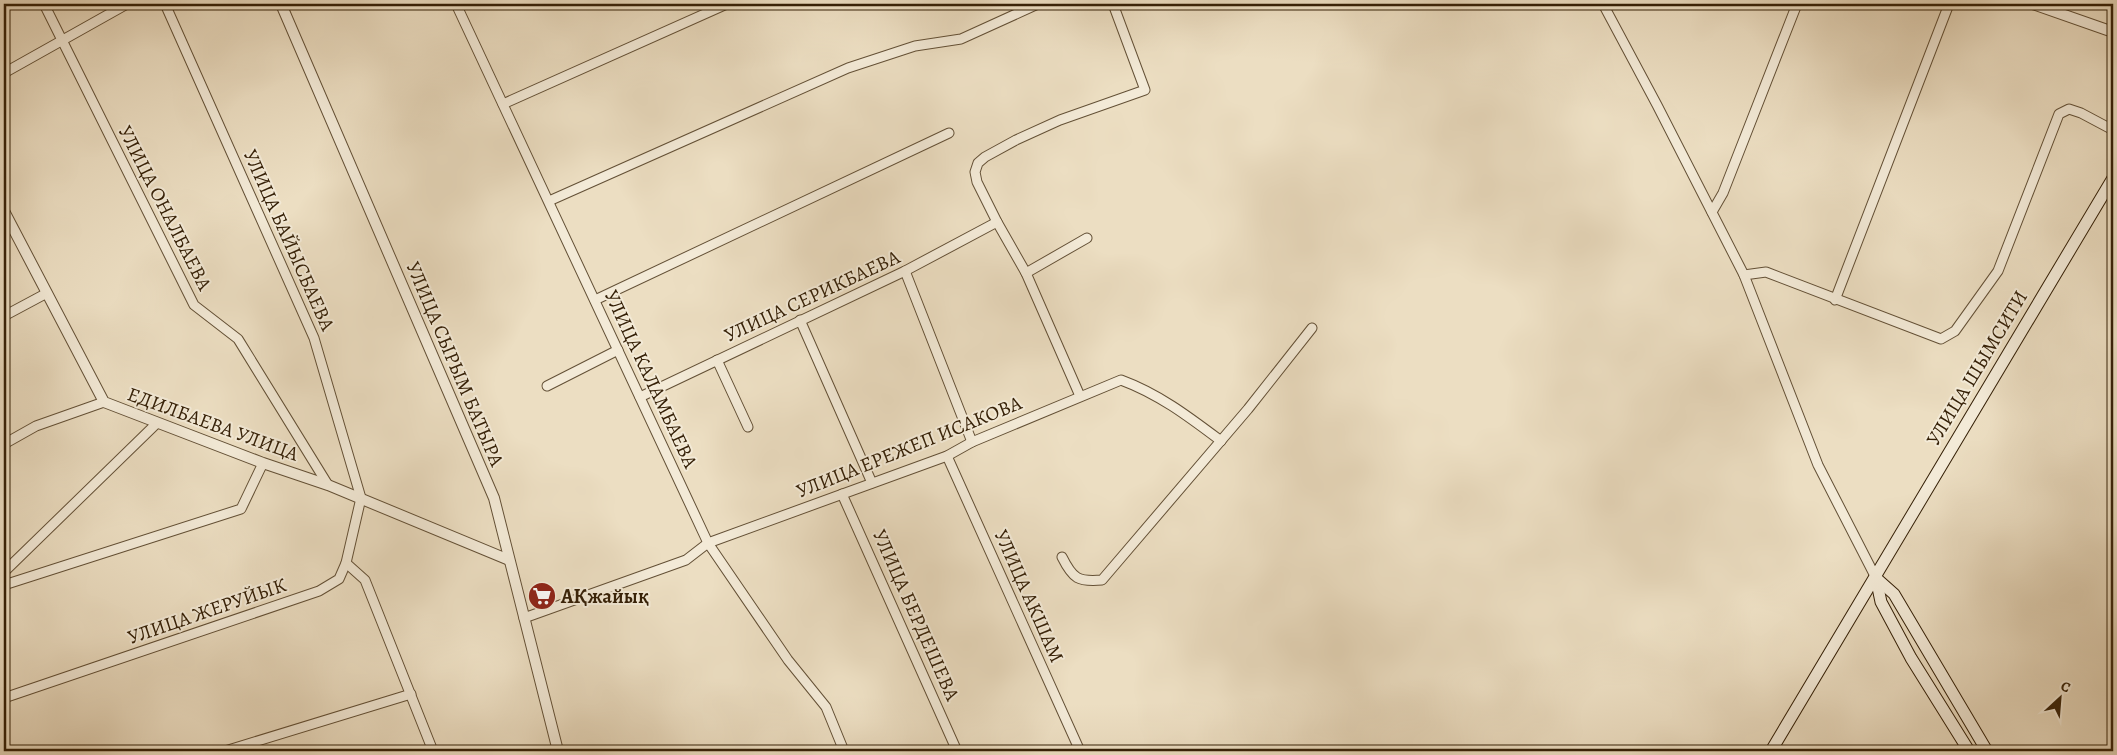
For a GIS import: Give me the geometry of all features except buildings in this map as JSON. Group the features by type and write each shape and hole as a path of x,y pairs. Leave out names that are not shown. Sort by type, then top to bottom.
{"main road":[{"name":"УЛИЦА ШЫМСИТИ","path":"1771,751 2113,178"},
{"path":"1876,578 1881,602 1885,610 1911,658 1969,751"},
{"path":"1876,578 1894,594 1987,751"}],"street":[{"name":"УЛИЦА ОНАЛБАЕВА","path":"44,4 194,305 238,339 328,485"},
{"path":"4,73 127,4"},
{"name":"УЛИЦА БАЙЫСБАЕВА","path":"165,4 314,338 361,498"},
{"name":"УЛИЦА СЫРЫМ БАТЫРА","path":"281,4 494,498 558,751"},
{"name":"УЛИЦА КАЛАМБАЕВА","path":"456,4 708,543 788,660 826,707 844,751"},
{"path":"503,104 727,4"},
{"path":"548,201 848,68 915,46 961,39 1038,4"},
{"path":"1080,396 1026,273 997,222 977,182 975,172 978,164 985,157 1060,120 1145,90 1113,4"},
{"path":"1603,4 1744,275 1818,465 1876,578"},
{"path":"1712,212 1723,193 1796,4"},
{"path":"1835,300 1949,4"},
{"path":"2040,5 2113,32"},
{"path":"1744,275 1766,272 1941,339 1955,331 1998,270 2059,114 2069,109 2113,130"},
{"path":"595,300 949,133"},
{"name":"ЕДИЛБАЕВА УЛИЦА","path":"4,211 104,402 156,424 328,485 509,560"},
{"name":"УЛИЦА СЕРИКБАЕВА","path":"640,397 905,271 997,222"},
{"path":"1026,273 1087,238"},
{"path":"905,271 972,442"},
{"path":"4,316 47,293"},
{"path":"800,320 872,483"},
{"path":"1062,557 1069,572 1083,581 1102,580 1221,440 1312,328"},
{"path":"547,386 618,350"},
{"path":"717,360 748,427"},
{"name":"УЛИЦА ЕРЕЖЕП ИСАКОВА","path":"524,618 686,560 708,543 947,456 972,442 1121,380 1138,386 1173,405 1221,440"},
{"path":"4,444 36,426 104,402"},
{"path":"4,572 156,424"},
{"name":"УЛИЦА АКШАМ","path":"947,456 1080,751"},
{"path":"4,585 241,509 263,463"},
{"name":"УЛИЦА БЕРДЕШЕВА","path":"842,494 957,751"},
{"name":"УЛИЦА ЖЕРУЙЫК","path":"4,698 319,591 339,579 346,562 361,498"},
{"path":"346,562 365,580 433,751"},
{"path":"225,751 411,694"}],"place":[{"name":"АҚжайық","path":"542,596"}]}
